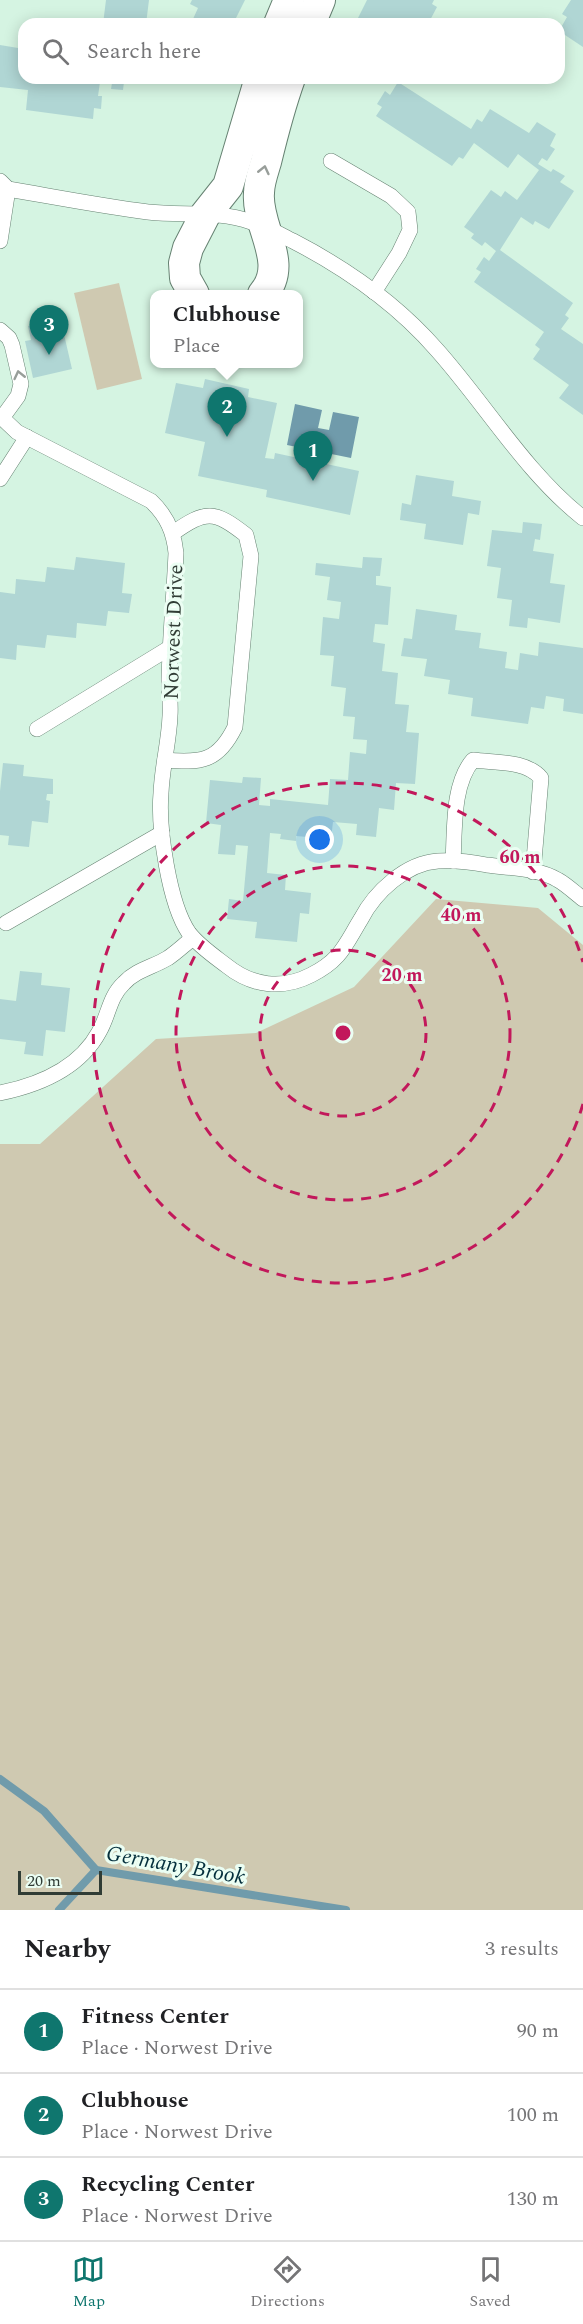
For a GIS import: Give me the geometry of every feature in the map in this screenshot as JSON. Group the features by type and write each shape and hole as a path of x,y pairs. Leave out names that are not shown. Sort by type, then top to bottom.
{"street":[{"path":"282,18 289,0"},
{"path":"312,18 320,0"},
{"path":"192,290 185,278 184,263 191,240 205,215 228,186 258,84"},
{"path":"265,290 272,278 274,263 259,209 259,193 275,125 288,84"}],"lane":[{"path":"331,161 391,196 408,212 410,230 399,253 374,292"},
{"path":"0,242 4,185 146,212 238,218 265,227 356,277 423,334 541,477 567,505 583,518"},
{"path":"0,330 9,338 12,345 21,388 1,417"},
{"name":"Norwest Drive","path":"1,417 12,429 151,501 166,519 173,533 176,554 170,716 161,790 162,833 169,876 182,917 193,938 234,971 248,979 264,984 280,984 310,975 336,958 347,946 368,908 386,887 400,876 426,863 453,861 533,872 558,880 583,899"},
{"path":"0,479 27,437"},
{"path":"165,760 194,763 210,758 222,749 235,727 250,556 246,535 229,521 208,514 189,521 173,533"},
{"path":"37,729 171,647"},
{"path":"453,861 459,784 464,770 473,760 520,765 534,769 541,778 533,872"},
{"path":"6,923 162,833"},
{"path":"0,1094 42,1081 69,1066 92,1044 101,1030 109,1004 123,983 137,973 167,959 193,938"}],"shaded area":[{"path":"119,283 142,379 97,390 74,293"},
{"path":"436,899 538,908 583,945 583,1910 0,1910 0,1144 40,1144 156,1039 256,1033 354,987"}],"water":[{"path":"295,404 322,410 318,428 329,430 333,412 359,417 351,458 287,445"}],"building":[{"path":"106,0 149,0 147,18 104,18"},
{"path":"192,0 245,0 236,18 193,18 198,8 190,4"},
{"path":"367,0 434,0 432,4 437,7 431,18 358,18"},
{"path":"571,0 583,0 583,47 565,35 567,17 562,14"},
{"path":"0,45 18,48 18,84 100,84 98,96 102,96 101,109 94,108 93,119 26,110 28,90 0,87"},
{"path":"112,84 124,84 123,90 111,89"},
{"path":"397,84 401,84 471,129 477,119 482,122 490,109 529,133 537,122 556,134 550,146 555,149 547,161 542,158 538,164 551,172 553,169 565,176 560,182 574,191 549,229 535,221 533,225 521,217 500,250 573,303 565,315 569,318 561,329 583,344 583,415 559,398 569,385 533,359 540,349 535,345 544,332 474,282 481,272 476,269 484,257 489,261 496,251 485,242 482,246 471,238 474,234 464,227 491,190 501,197 505,191 517,200 539,170 518,154 508,168 474,143 463,159 459,157 452,166 376,116 382,107 377,104 385,91 390,95"},
{"path":"60,317 72,369 33,378 25,341 31,340 28,326"},
{"path":"205,379 249,389 248,397 277,403 265,458 274,459 275,453 359,471 350,515 266,497 267,490 198,476 205,442 165,433 176,383 203,388"},
{"path":"416,475 454,481 452,496 481,501 479,515 468,513 463,545 424,539 426,524 400,520 402,503 411,505"},
{"path":"523,522 542,524 540,540 535,539 533,551 554,554 550,583 565,585 560,623 528,618 527,628 509,626 512,600 497,598 501,568 487,566 492,530 522,533"},
{"path":"76,557 125,563 122,593 132,594 129,613 108,611 106,626 77,623 76,638 47,635 45,648 17,645 16,660 0,658 0,592 15,594 16,579 45,582 47,567 74,570"},
{"path":"363,557 382,558 380,576 376,576 376,585 391,587 388,625 375,624 373,642 385,644 382,671 398,673 395,704 409,705 406,732 419,733 415,784 396,783 394,810 379,808 376,837 356,835 357,824 333,822 331,839 296,836 296,841 280,839 281,834 270,833 267,873 286,875 285,890 311,893 309,914 300,913 297,942 255,938 257,922 227,919 229,899 243,901 248,846 236,845 235,855 218,854 221,825 206,823 210,780 242,783 243,777 261,778 259,805 270,806 270,799 328,805 330,779 348,780 350,752 366,754 367,740 353,739 355,717 343,716 346,688 331,686 334,656 320,655 323,617 339,619 341,602 327,600 330,577 315,575 316,563 362,568"},
{"path":"416,609 457,615 455,630 481,633 479,648 507,652 505,668 518,670 520,653 538,656 539,642 583,648 583,714 563,711 564,699 546,696 544,709 531,707 528,724 471,716 473,698 448,694 450,680 424,676 427,659 401,656 404,638 412,639"},
{"path":"3,763 24,765 23,776 53,779 53,794 47,794 46,800 50,801 48,823 32,821 29,847 8,845 9,836 0,835 0,791"},
{"path":"20,971 42,973 41,985 70,988 65,1032 46,1030 43,1056 24,1054 26,1042 0,1039 0,999 16,1001"}],"waterway":[{"name":"Germany Brook","path":"0,1779 44,1811 96,1870 346,1910"},
{"path":"59,1910 96,1870"}],"place":[{"name":"Recycling Center","path":"49,355"},
{"name":"Clubhouse","path":"227,437"},
{"name":"Fitness Center","path":"313,481"}]}
